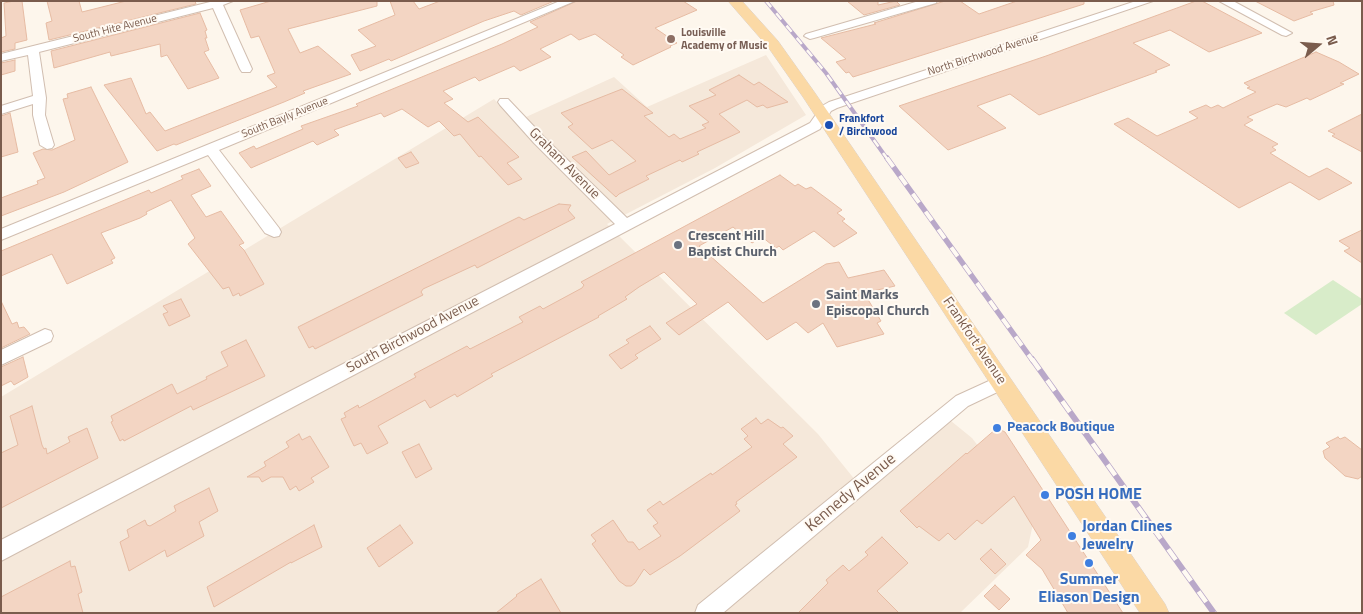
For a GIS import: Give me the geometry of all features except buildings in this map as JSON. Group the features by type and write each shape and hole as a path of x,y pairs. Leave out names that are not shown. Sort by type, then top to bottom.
{"main road":[{"name":"Frankfort Avenue","path":"734,1 773,44 822,115 1156,613"}],"street":[{"name":"South Bayly Avenue","path":"1,235 570,1"},
{"path":"810,36 932,1"},
{"name":"North Birchwood Avenue","path":"822,115 826,109 833,105 1148,1"},
{"path":"1224,1 1286,33"},
{"path":"223,3 246,70"},
{"name":"South Hite Avenue","path":"1,58 223,3"},
{"path":"33,50 40,98 39,115 47,144"},
{"path":"1,110 40,98"},
{"name":"Graham Avenue","path":"504,102 539,140 626,225"},
{"name":"South Birchwood Avenue","path":"1,551 815,126 822,115"},
{"path":"211,149 274,232"},
{"path":"1,358 45,336"},
{"name":"Kennedy Avenue","path":"706,613 962,401 1002,382"}],"shaded area":[{"path":"766,55 806,115 715,168 607,224 818,434 864,491 951,421 972,438 1034,519 1028,547 960,613 1,613 1,397 494,99 515,122 614,77 647,107"}],"green space":[{"path":"1333,280 1362,299 1362,304 1316,335 1284,313"}],"railway":[{"path":"766,1 826,73 888,160"},
{"path":"887,158 1033,361"},
{"path":"1032,359 1214,613"}],"place":[{"name":"Louisville Academy of Music","path":"671,39"},
{"name":"Frankfort / Birchwood","path":"829,125"},
{"name":"Crescent Hill Baptist Church","path":"678,245"},
{"name":"Saint Marks Episcopal Church","path":"816,304"},
{"name":"Peacock Boutique","path":"997,428"},
{"name":"POSH HOME","path":"1045,495"},
{"name":"Jordan Clines Jewelry","path":"1072,536"},
{"name":"Summer Eliason Design","path":"1089,563"}]}
